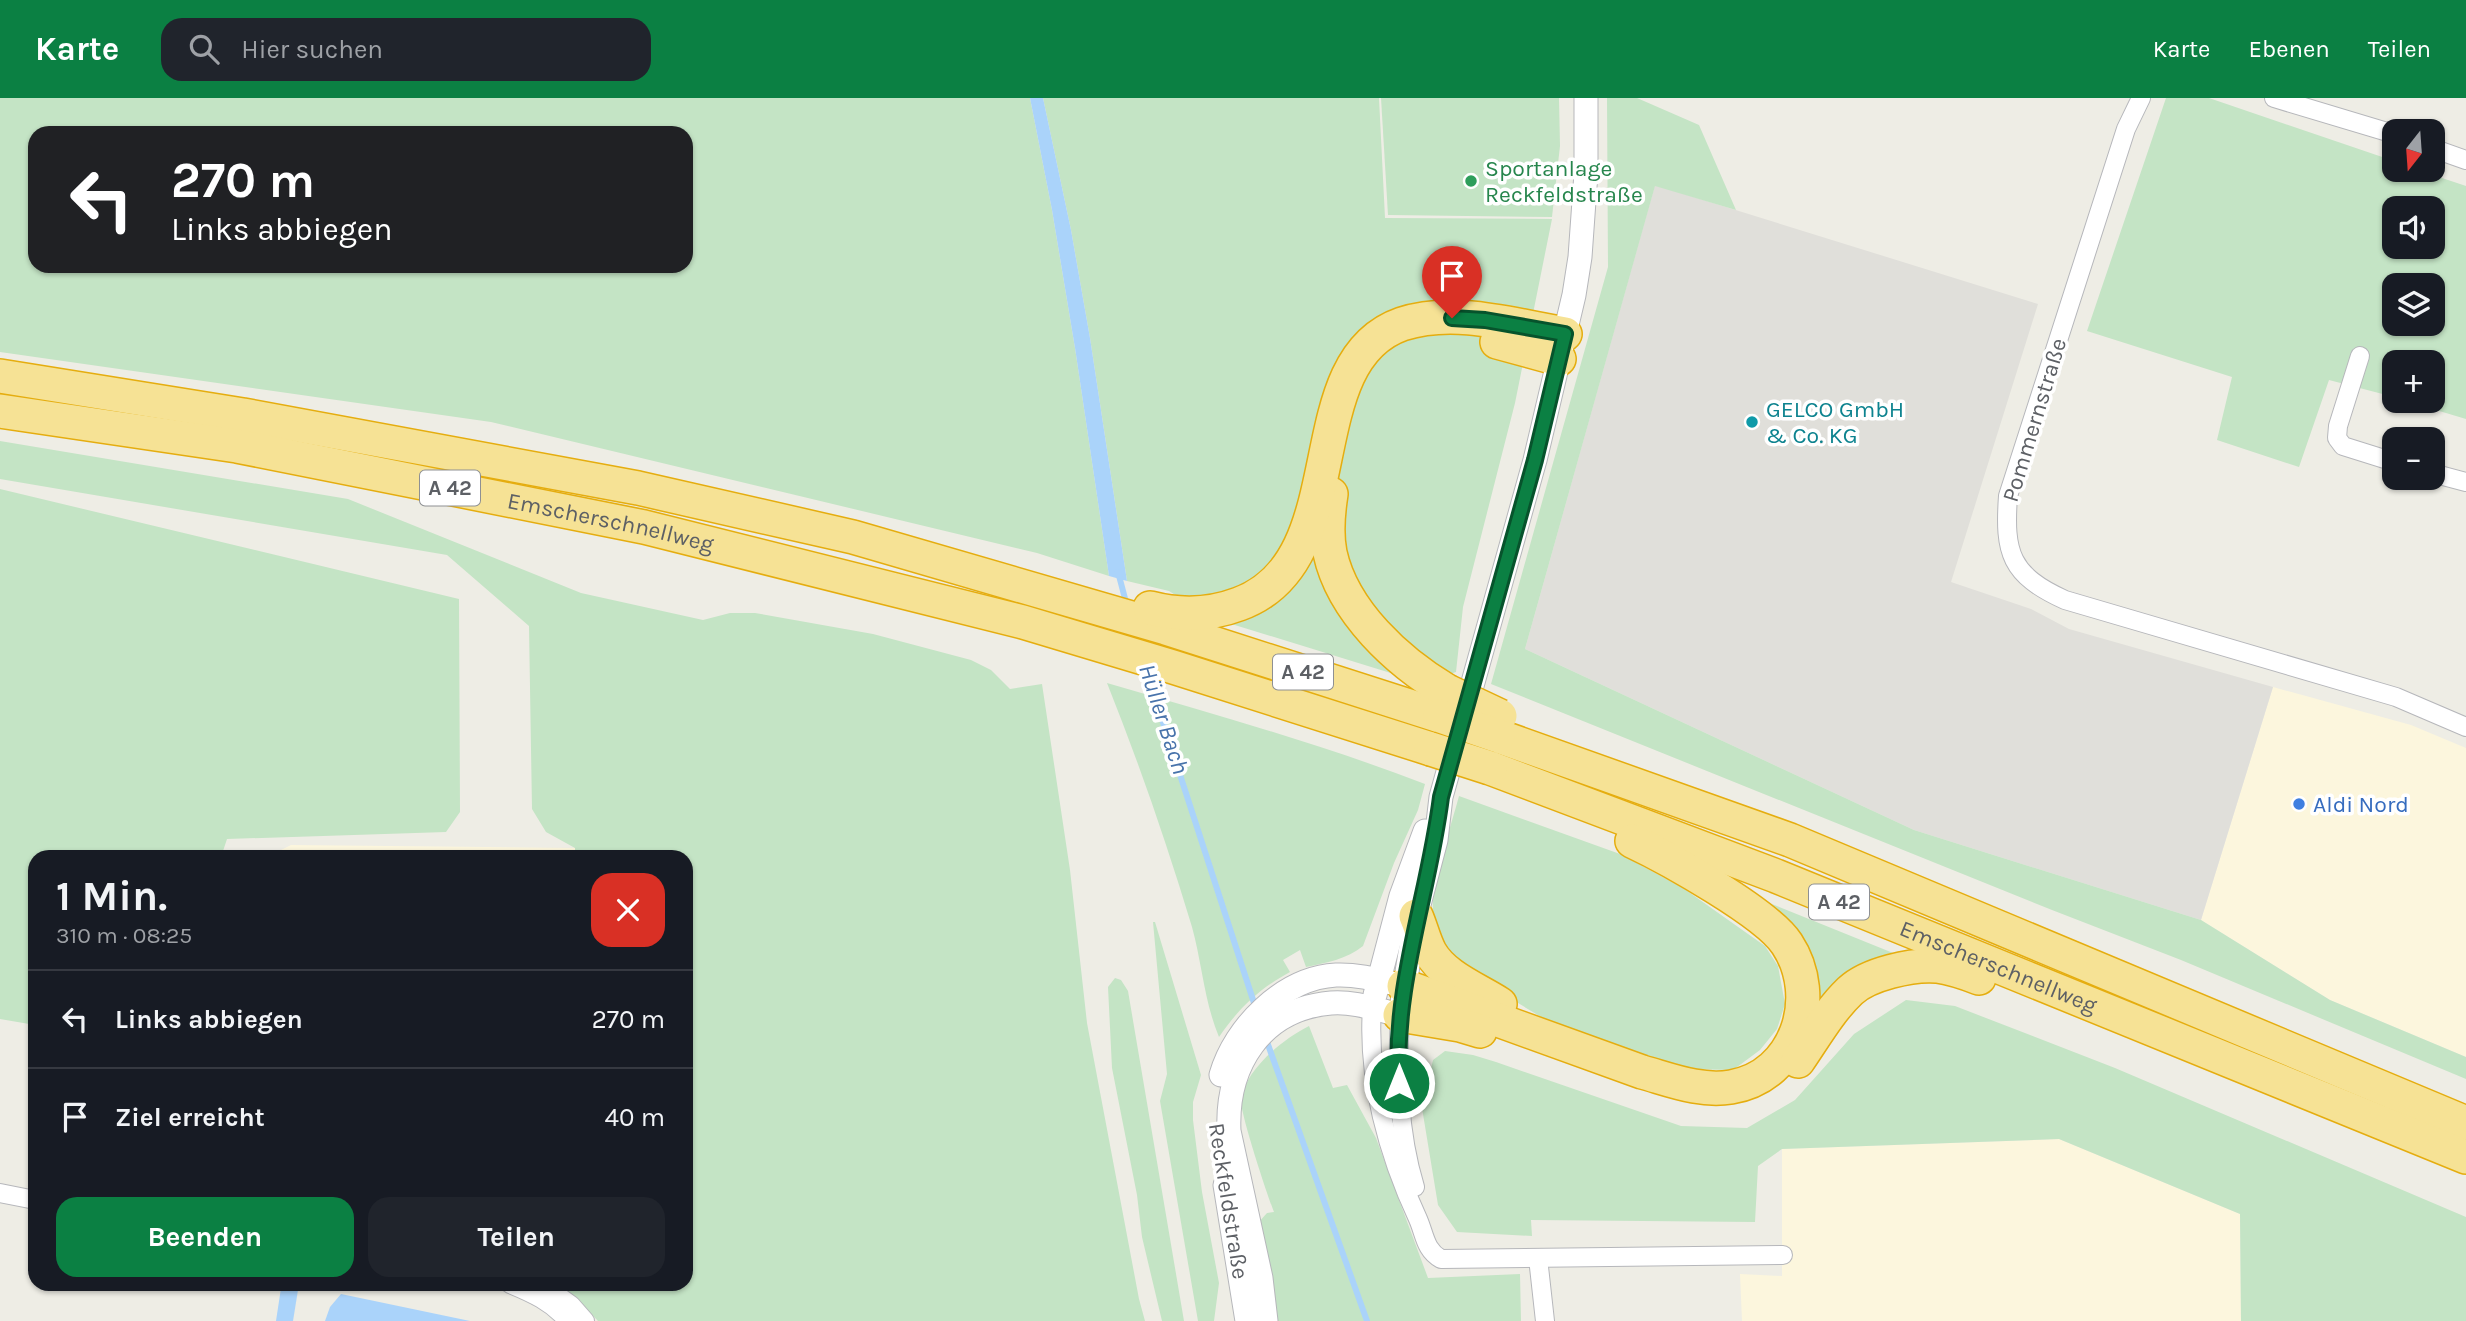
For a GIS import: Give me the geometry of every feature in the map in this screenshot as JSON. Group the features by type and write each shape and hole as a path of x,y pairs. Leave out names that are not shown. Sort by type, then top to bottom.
{"highway":[{"path":"1164,620 1222,610 1251,600 1274,584 1287,569 1301,545 1313,510 1341,393 1362,352 1377,339 1400,325 1422,319 1452,318 1485,320 1562,347"},
{"path":"1444,704 1423,677 1397,654 1358,611 1340,584 1330,553 1327,522 1330,494 1354,395 1365,370 1383,351 1404,338 1423,332 1451,332 1562,347"},
{"name":"Emscherschnellweg","path":"0,376 243,415 638,488 853,537 1013,582 1073,602 1092,593 1164,620"},
{"name":"Emscherschnellweg","path":"0,411 237,446 644,527 1023,622 1173,667 1490,768 1789,881 2466,1157"},
{"name":"A 42","path":"1164,620 1444,704"},
{"name":"Emscherschnellweg","path":"1444,704 1646,788 1790,840 2466,1124"},
{"path":"1389,998 1551,1039 1679,1083 1706,1088 1732,1087 1775,1066 1802,1019 1804,995 1800,970 1786,942 1752,912 1658,853 1538,798 1490,768"},
{"path":"1416,916 1436,960 1460,981 1551,1039"},
{"path":"1389,998 1460,1026 1670,1093 1704,1099 1728,1100 1754,1094 1779,1079 1797,1063 1852,989 1878,975 1906,968 1936,966 1966,973 2135,1041 2185,1044"}],"street":[{"path":"1586,98 1580,257 1562,347 1535,460 1441,797 1436,840 1416,916 1372,1047 1385,1130 1403,1189 1431,1253 1441,1259 1783,1255"},
{"name":"Pommernstraße","path":"2141,98 2122,142 2008,496 2006,525 2010,554 2024,575 2046,591 2065,600 2396,697 2466,727"},
{"path":"2274,98 2382,130"},
{"path":"2445,153 2466,160"},
{"path":"2360,356 2338,425 2337,438 2343,446 2382,458"},
{"path":"2445,476 2466,482"},
{"path":"1419,1222 1415,1189 1402,1131 1389,998 1401,896 1422,838 1441,797"},
{"name":"Reckfeldstraße","path":"1247,1321 1234,1230 1214,1130 1219,1082 1238,1051 1252,1020 1286,1005 1316,978 1353,975 1389,998"},
{"name":"Reckfeldstraße","path":"1238,1051 1228,1109 1229,1131 1261,1278 1264,1321"},
{"path":"0,1193 28,1199"},
{"path":"1538,1258 1545,1321"},
{"path":"526,1291 549,1303 568,1321"},
{"path":"552,1291 571,1305 585,1321"}],"shaded area":[{"path":"1655,185 2038,304 1951,582 2031,609 2069,629 2273,687 2201,920 1914,830 1525,649"},
{"path":"2273,687 2411,725 2466,748 2466,1057 2330,1000 2201,920"},
{"path":"291,845 576,848 576,850 281,850"},
{"path":"2059,1139 2240,1214 2241,1321 1742,1321 1740,1274 1782,1276 1782,1149"}],"green space":[{"path":"0,98 1030,98 1075,348 1109,576 1037,553 491,422 0,352"},
{"path":"1043,98 1379,98 1385,218 1552,219 1515,403 1463,607 1456,672 1423,683 1212,618 1169,591 1127,581 1090,338 1071,230"},
{"name":"Sportanlage Reckfeldstraße","path":"1381,98 1559,98 1560,146 1552,217 1388,215"},
{"path":"1607,98 1637,98 1699,125 1736,210 1655,186 1525,649 1914,830 2201,920 2330,1000 2466,1057 2466,1079 2181,960 1491,684 1608,267"},
{"path":"2166,98 2209,98 2382,157 2382,182 2445,182 2445,179 2466,186 2466,419 2445,413 2445,350 2382,350 2382,394 2329,380 2299,467 2217,440 2232,377 2087,331"},
{"path":"0,441 348,499 581,593 703,620 730,613 755,613 873,634 971,660 991,670 1010,689 1042,684 1070,870 1087,1023 1145,1321 598,1321 579,1301 565,1291 693,1291 693,850 575,850 546,832 532,809 529,626 447,555 0,479"},
{"path":"0,489 459,599 460,812 446,832 227,839 223,850 28,850 28,1024 0,1019"},
{"path":"1107,683 1307,743 1425,784 1418,810 1394,863 1363,946 1343,957 1306,967 1300,950 1283,960 1290,972 1250,1000 1219,1037 1210,1010 1195,941 1163,834"},
{"path":"1459,796 1620,854 1683,888 1765,946 1778,966 1785,1004 1777,1029 1760,1050 1733,1070 1686,1069 1561,1029 1450,962 1454,956 1438,930 1433,902 1438,872"},
{"path":"1737,890 1903,957 1813,1021"},
{"path":"1153,922 1201,1075 1193,1102 1193,1120 1202,1192 1219,1283 1214,1321 1198,1321 1160,1101 1167,1074"},
{"path":"1115,978 1121,980 1128,991 1184,1321 1162,1321 1142,1237 1137,1195 1112,1068 1108,987"},
{"path":"1906,1000 1955,1006 2115,1068 2466,1217 2466,1321 2241,1321 2240,1214 2059,1139 1782,1149 1758,1166 1755,1222 1531,1220 1532,1236 1457,1232 1438,1205 1422,1108 1433,1060 1445,1051 1496,1062 1681,1126 1747,1128 1795,1100 1854,1034"},
{"path":"1309,1026 1333,1088 1347,1085 1376,1138 1428,1278 1520,1274 1521,1321 1277,1321 1258,1223 1267,1213 1274,1212 1249,1136 1241,1099 1250,1077 1267,1056"}],"water":[{"path":"1030,98 1043,98 1071,230 1127,581 1109,576 1075,348"},
{"path":"281,1291 298,1291 293,1321 276,1321"},
{"path":"341,1294 470,1321 325,1321 330,1307"}],"waterway":[{"name":"Hüller Bach","path":"1118,572 1127,606"},
{"name":"Hüller Bach","path":"1146,670 1256,1009"},
{"name":"Hüller Bach","path":"1266,1039 1367,1321"}],"place":[{"name":"Sportanlage Reckfeldstraße","path":"1471,181"},
{"name":"GELCO GmbH & Co. KG","path":"1752,422"},
{"name":"Aldi Nord","path":"2299,804"}],"route":[{"path":"1399,1083 1397,1060 1400,1015 1416,916 1436,840 1441,797 1535,460 1565,334 1485,320 1452,318"}]}
